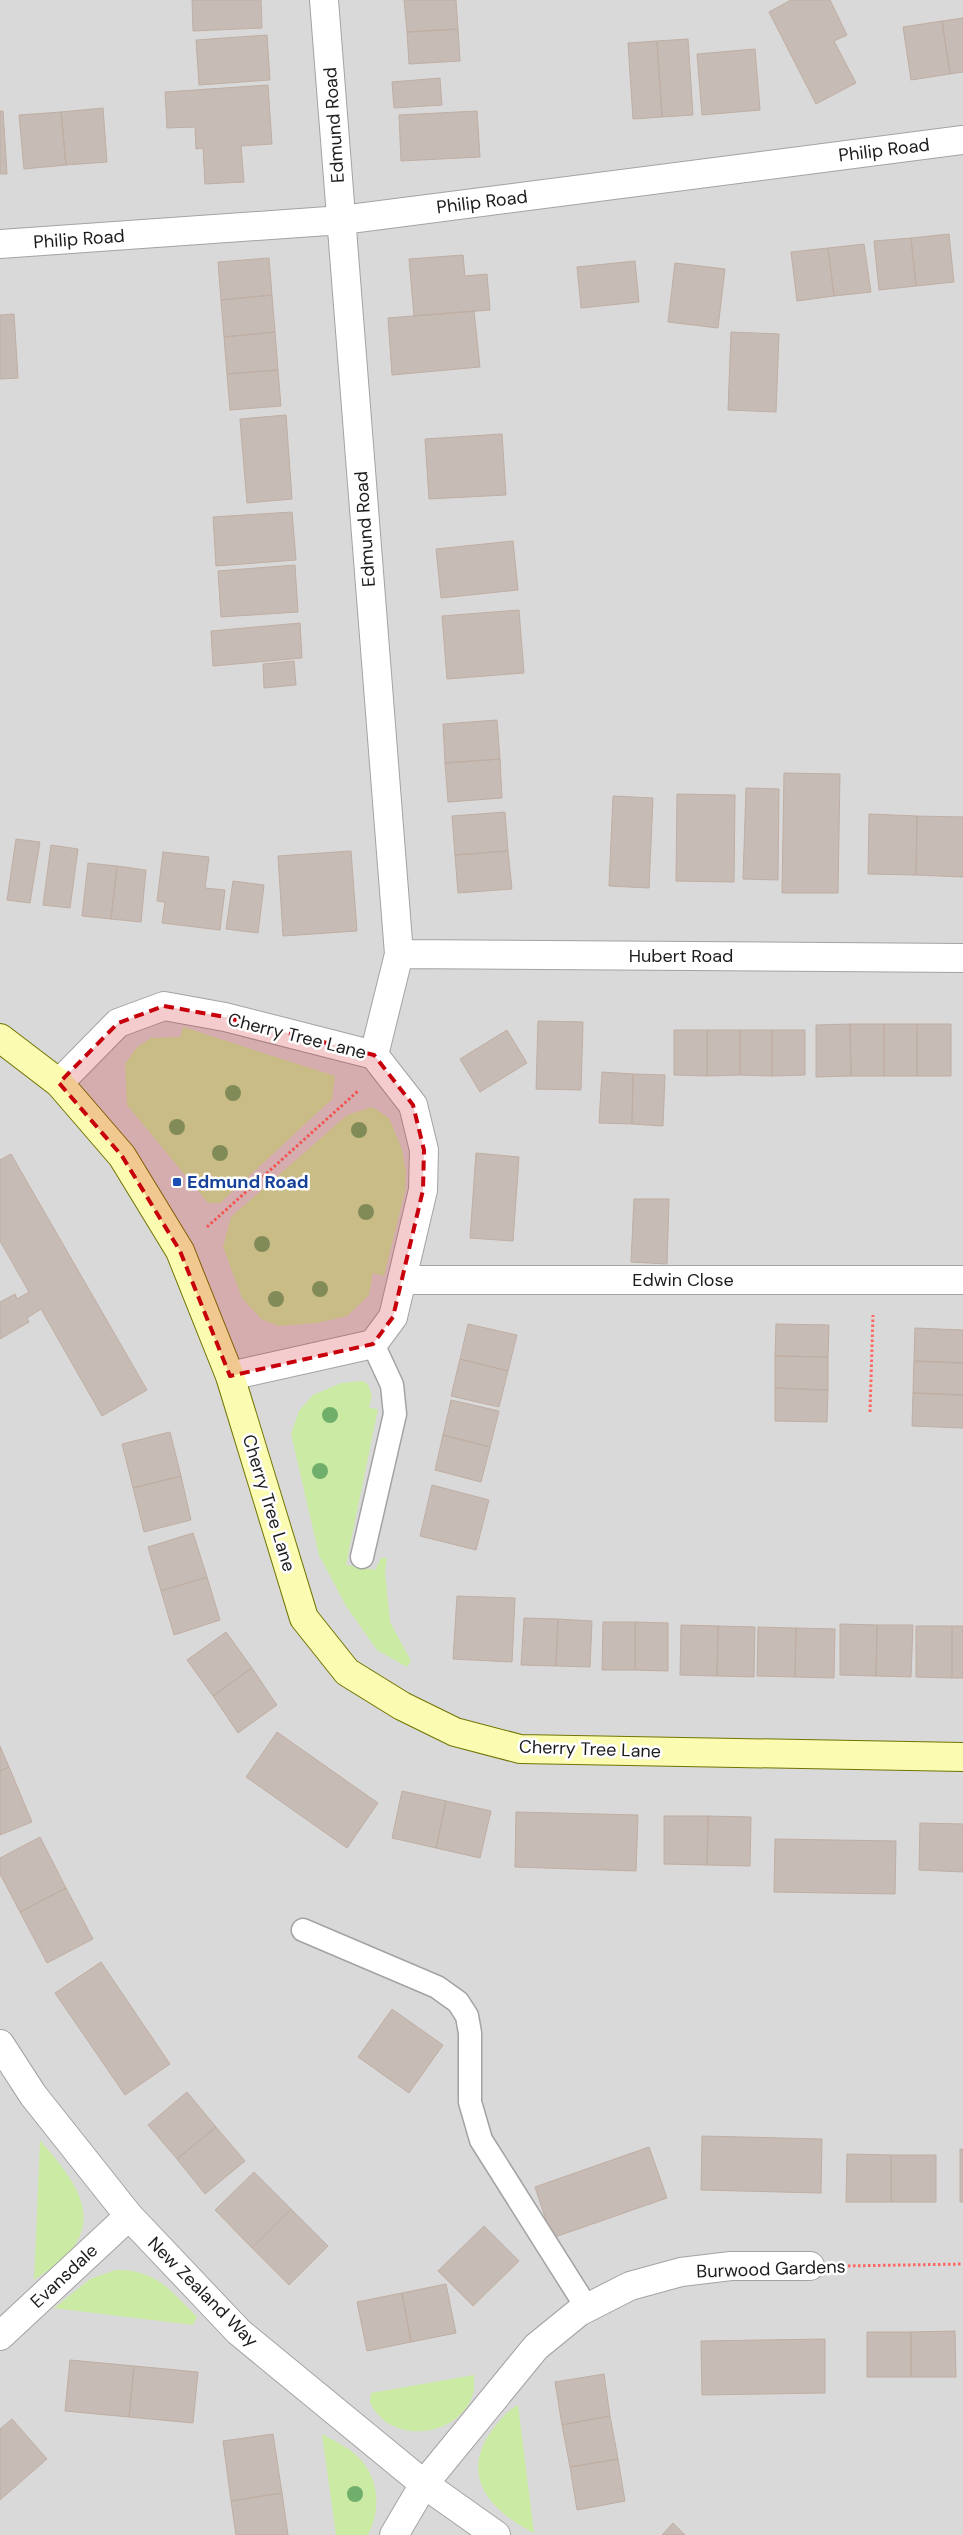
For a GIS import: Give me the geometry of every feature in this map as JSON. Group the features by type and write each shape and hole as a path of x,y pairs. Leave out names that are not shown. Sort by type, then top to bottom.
{"street":[{"name":"Edmund Road","path":"324,0 399,954 374,1055"},
{"name":"Philip Road","path":"0,244 342,220 963,140"},
{"name":"Hubert Road","path":"399,954 963,958"},
{"name":"Cherry Tree Lane","path":"59,1083 118,1023 164,1006 225,1017 374,1055 413,1105 424,1150 424,1190 404,1280 393,1317 373,1344"},
{"name":"Cherry Tree Lane","path":"0,1038 59,1083 122,1156 180,1251 230,1376 304,1618 347,1672 402,1706 455,1732 520,1748 963,1757"},
{"name":"Edwin Close","path":"404,1280 963,1280"},
{"path":"230,1376 373,1344"},
{"name":"New Zealand Way","path":"0,2044 33,2095 128,2216 239,2332 424,2484 496,2535"},
{"name":"Evansdale","path":"0,2336 128,2216"},
{"name":"Burwood Gardens","path":"394,2535 424,2484 536,2347 587,2308 630,2286 681,2272 731,2266 810,2266"}],"lane":[{"path":"362,1557 395,1414 392,1385 373,1344"},
{"path":"303,1930 437,1987 458,2002 467,2016 470,2033 470,2102 472,2118 480,2140 587,2308"}],"path":[{"path":"180,1251 358,1093 374,1055"},
{"path":"870,1412 874,1280"},
{"name":"Burwood Gardens","path":"810,2266 963,2264"}],"highlighted area":[{"path":"164,1006 225,1017 374,1055 413,1105 424,1150 423,1190 393,1317 373,1344 230,1376 180,1251 122,1156 59,1083 118,1023"}],"shaded area":[{"path":"0,0 963,0 963,2535 0,2535"}],"green space":[{"path":"183,1027 335,1076 332,1099 220,1203 208,1203 127,1105 125,1064 137,1047 151,1038 180,1037"},
{"path":"372,1107 389,1118 402,1149 406,1172 405,1191 384,1276 373,1273 369,1295 347,1316 317,1323 279,1326 261,1319 242,1298 223,1247 231,1217 347,1115"},
{"path":"362,1381 368,1384 372,1395 369,1408 378,1409 346,1565 375,1570 381,1558 387,1558 385,1572 390,1622 411,1661 407,1667 377,1650 346,1606 319,1555 291,1434 299,1411 313,1395 341,1383"},
{"path":"40,2140 72,2182 80,2197 83,2212 82,2228 76,2244 62,2260 34,2280"},
{"path":"115,2270 141,2273 161,2283 197,2317 193,2325 54,2308 90,2279"},
{"path":"474,2375 474,2392 466,2409 454,2420 440,2427 424,2431 392,2426 379,2416 370,2402 371,2393"},
{"path":"518,2405 534,2533 504,2514 492,2503 484,2490 479,2476 478,2462 483,2446 493,2429"},
{"path":"322,2434 355,2454 369,2472 376,2492 376,2503 375,2514 368,2535 336,2535"}],"building":[{"path":"192,0 261,0 262,28 193,31"},
{"path":"404,0 456,0 458,29 407,32"},
{"path":"791,0 830,0 847,35 834,41 856,83 816,104 769,12"},
{"path":"963,18 963,72 950,74 942,21"},
{"path":"942,21 950,74 911,80 903,27"},
{"path":"458,29 460,61 409,64 407,32"},
{"path":"267,35 270,80 199,85 196,40"},
{"path":"688,39 693,115 662,117 657,41"},
{"path":"657,41 662,117 633,119 628,43"},
{"path":"755,49 760,110 702,115 697,54"},
{"path":"440,78 442,105 394,108 392,82"},
{"path":"268,85 272,144 241,146 244,182 205,184 203,148 196,149 195,127 167,128 165,92"},
{"path":"103,108 107,162 66,165 61,112"},
{"path":"0,111 3,111 7,174 0,174"},
{"path":"477,111 480,157 401,161 399,115"},
{"path":"61,112 66,165 24,169 19,115"},
{"path":"949,234 954,282 916,286 911,238"},
{"path":"911,238 916,286 879,290 874,241"},
{"path":"864,244 871,292 834,296 828,248"},
{"path":"828,248 834,296 797,301 791,252"},
{"path":"463,255 465,276 487,274 490,310 414,316 409,259"},
{"path":"269,258 272,295 221,300 218,262"},
{"path":"635,261 639,302 581,308 577,267"},
{"path":"675,263 725,269 718,328 668,322"},
{"path":"272,295 275,332 224,337 221,300"},
{"path":"474,311 480,367 392,375 388,318"},
{"path":"14,314 18,378 0,379 0,315"},
{"path":"275,332 278,370 227,374 224,337"},
{"path":"731,332 779,334 776,412 728,410"},
{"path":"278,370 281,406 230,410 227,374"},
{"path":"286,415 292,499 247,503 240,419"},
{"path":"502,434 506,495 429,499 425,439"},
{"path":"292,512 296,560 216,566 213,517"},
{"path":"513,541 518,590 441,598 436,549"},
{"path":"295,565 298,612 221,617 218,571"},
{"path":"519,610 524,673 447,679 442,616"},
{"path":"300,623 302,658 213,666 211,631"},
{"path":"294,661 296,685 264,688 263,664"},
{"path":"497,720 500,759 445,763 443,724"},
{"path":"500,759 502,798 448,802 445,763"},
{"path":"784,773 840,774 838,893 782,893"},
{"path":"746,788 779,789 778,880 743,879"},
{"path":"677,794 735,795 734,882 676,881"},
{"path":"613,796 653,798 649,888 609,886"},
{"path":"505,812 508,851 455,855 452,816"},
{"path":"869,814 917,816 916,875 868,874"},
{"path":"917,816 963,817 963,877 916,875"},
{"path":"16,839 40,842 30,903 7,900"},
{"path":"51,845 78,849 70,908 43,905"},
{"path":"351,851 357,931 283,936 278,856"},
{"path":"508,851 512,889 458,893 455,855"},
{"path":"163,852 209,857 205,888 225,890 220,930 162,923 165,902 157,901"},
{"path":"88,863 117,866 111,919 82,916"},
{"path":"117,866 146,870 141,922 111,919"},
{"path":"233,881 264,885 258,933 226,929"},
{"path":"538,1021 583,1022 581,1090 536,1089"},
{"path":"850,1024 851,1076 816,1077 816,1025"},
{"path":"850,1024 884,1024 884,1076 851,1076"},
{"path":"884,1024 917,1024 917,1076 884,1076"},
{"path":"917,1024 951,1024 951,1076 917,1076"},
{"path":"507,1030 527,1063 480,1092 460,1059"},
{"path":"674,1030 707,1030 707,1076 674,1075"},
{"path":"707,1030 740,1030 740,1075 707,1076"},
{"path":"740,1030 772,1030 772,1076 740,1075"},
{"path":"772,1030 805,1030 805,1075 772,1076"},
{"path":"602,1072 633,1074 632,1124 599,1123"},
{"path":"633,1074 665,1075 663,1126 632,1124"},
{"path":"476,1153 519,1157 513,1241 470,1238"},
{"path":"11,1154 147,1390 102,1416 41,1309 27,1318 29,1322 0,1339 0,1302 15,1294 17,1299 29,1292 0,1241 0,1160"},
{"path":"634,1199 669,1199 667,1264 631,1262"},
{"path":"468,1324 517,1335 508,1371 460,1359"},
{"path":"776,1324 829,1325 828,1357 775,1356"},
{"path":"915,1328 963,1330 963,1363 914,1361"},
{"path":"775,1356 828,1357 828,1390 775,1388"},
{"path":"460,1359 508,1371 499,1407 451,1396"},
{"path":"914,1361 963,1363 963,1395 913,1393"},
{"path":"775,1388 828,1390 827,1422 775,1421"},
{"path":"913,1393 963,1395 963,1428 912,1426"},
{"path":"451,1400 499,1411 490,1447 443,1435"},
{"path":"170,1432 181,1476 133,1488 122,1444"},
{"path":"443,1435 490,1447 481,1482 435,1470"},
{"path":"181,1476 191,1520 144,1532 133,1488"},
{"path":"432,1485 489,1500 476,1550 420,1536"},
{"path":"193,1533 207,1577 161,1591 148,1547"},
{"path":"207,1577 220,1620 174,1635 161,1591"},
{"path":"457,1596 515,1598 512,1662 453,1659"},
{"path":"524,1618 558,1619 556,1666 521,1665"},
{"path":"558,1619 592,1621 590,1667 556,1666"},
{"path":"603,1622 635,1622 635,1670 602,1670"},
{"path":"635,1622 668,1623 668,1671 635,1670"},
{"path":"840,1624 877,1625 876,1676 840,1675"},
{"path":"681,1625 718,1626 717,1676 680,1675"},
{"path":"877,1625 913,1625 911,1677 876,1676"},
{"path":"718,1626 755,1627 754,1677 717,1676"},
{"path":"916,1626 952,1626 952,1678 916,1677"},
{"path":"952,1626 963,1626 963,1678 952,1678"},
{"path":"758,1627 796,1628 795,1677 757,1676"},
{"path":"796,1628 835,1629 834,1678 795,1677"},
{"path":"226,1632 252,1668 213,1696 187,1660"},
{"path":"252,1668 277,1705 238,1733 213,1696"},
{"path":"277,1732 378,1803 347,1848 246,1777"},
{"path":"0,1746 9,1767 0,1771"},
{"path":"9,1767 32,1822 0,1835 0,1771"},
{"path":"402,1791 446,1801 436,1848 392,1838"},
{"path":"446,1801 491,1811 480,1858 436,1848"},
{"path":"516,1812 638,1815 636,1871 515,1867"},
{"path":"664,1816 708,1816 707,1865 664,1864"},
{"path":"708,1816 751,1817 750,1866 707,1865"},
{"path":"920,1823 963,1824 963,1872 919,1870"},
{"path":"40,1837 66,1888 20,1912 0,1874 0,1858"},
{"path":"775,1839 896,1841 895,1894 774,1892"},
{"path":"66,1888 93,1939 47,1963 20,1912"},
{"path":"101,1962 170,2064 125,2095 55,1993"},
{"path":"392,2009 443,2045 409,2093 358,2057"},
{"path":"187,2092 216,2127 177,2159 148,2125"},
{"path":"216,2127 245,2161 205,2194 177,2159"},
{"path":"702,2136 822,2139 821,2193 701,2190"},
{"path":"649,2147 667,2198 552,2238 535,2187"},
{"path":"960,2149 963,2149 963,2202 960,2202"},
{"path":"847,2154 891,2155 891,2202 846,2202"},
{"path":"891,2155 936,2155 936,2202 891,2202"},
{"path":"254,2172 291,2209 252,2248 215,2210"},
{"path":"291,2209 328,2246 289,2285 252,2248"},
{"path":"484,2226 519,2261 473,2306 438,2271"},
{"path":"446,2284 456,2333 411,2342 402,2293"},
{"path":"402,2293 411,2342 367,2351 357,2302"},
{"path":"955,2331 956,2377 911,2377 911,2332"},
{"path":"867,2332 911,2332 911,2377 867,2377"},
{"path":"825,2339 825,2393 702,2395 701,2341"},
{"path":"70,2360 134,2366 129,2417 65,2411"},
{"path":"134,2366 198,2372 193,2423 129,2417"},
{"path":"604,2374 610,2416 562,2425 555,2382"},
{"path":"610,2416 618,2459 570,2467 562,2425"},
{"path":"12,2419 47,2459 0,2500 0,2429"},
{"path":"273,2434 282,2493 231,2501 223,2441"},
{"path":"618,2459 625,2501 577,2510 570,2467"},
{"path":"282,2493 288,2535 236,2535 231,2501"},
{"path":"673,2523 685,2535 662,2535"}],"place":[{"name":"Edmund Road","path":"177,1182"}]}
